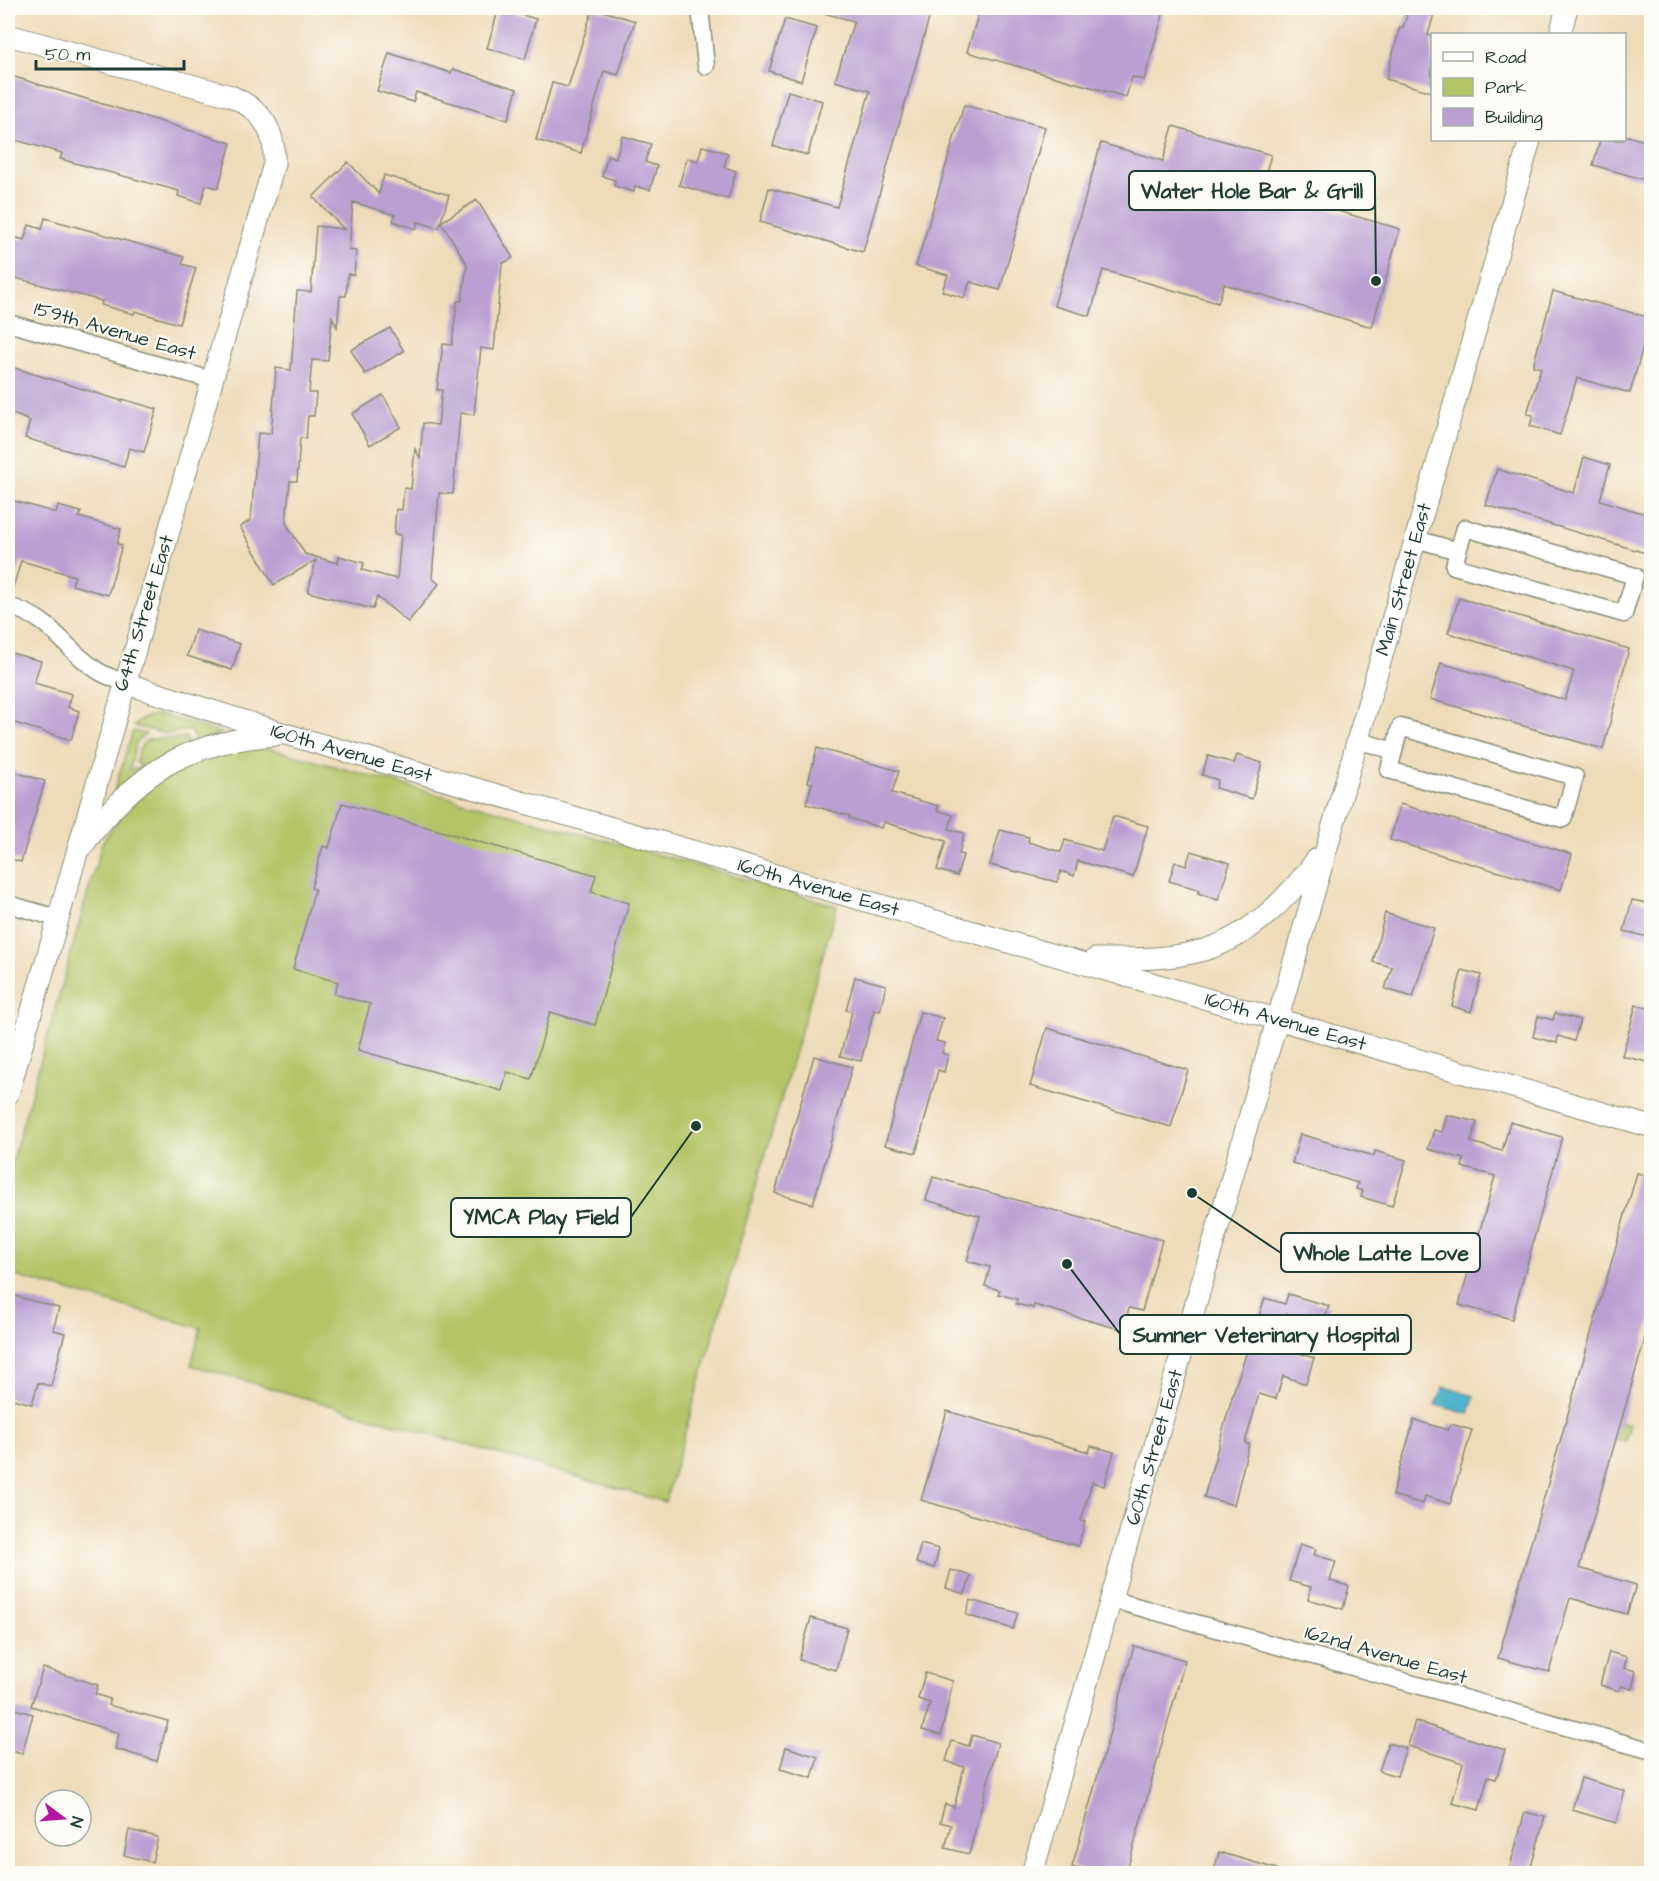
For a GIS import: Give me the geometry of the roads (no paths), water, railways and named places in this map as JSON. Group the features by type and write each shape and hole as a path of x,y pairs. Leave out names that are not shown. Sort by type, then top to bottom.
{"street":[{"path":"700,8 706,66"},
{"path":"1560,33 1567,8"},
{"name":"64th Street East","path":"8,35 231,96 248,104 266,121 275,147 274,164 8,1094"},
{"name":"Main Street East","path":"1276,1020 1530,141"},
{"name":"159th Avenue East","path":"8,323 212,380"},
{"path":"1465,528 1635,576 1624,614 1454,566 1458,551 1465,528"},
{"path":"1416,539 1458,551"},
{"name":"160th Avenue East","path":"8,606 30,613 44,621 95,670 124,682 285,734 1652,1127"},
{"path":"1400,727 1575,777 1563,819 1389,770 1394,751 1400,727"},
{"path":"75,856 111,809 150,774 205,748 240,738 285,734"},
{"path":"1357,740 1394,751"},
{"path":"1072,960 1153,959 1198,952 1226,940 1274,908 1300,882 1326,846"},
{"path":"8,904 57,918"},
{"name":"60th Street East","path":"1032,1874 1276,1020"},
{"name":"162nd Avenue East","path":"1110,1599 1652,1751"}],"water":[{"path":"1444,1387 1474,1396 1469,1414 1436,1405"}],"place":[{"name":"Water Hole Bar & Grill","path":"1376,281"},
{"name":"YMCA Play Field","path":"696,1126"},
{"name":"Whole Latte Love","path":"1192,1193"},
{"name":"Sumner Veterinary Hospital","path":"1067,1264"}]}
